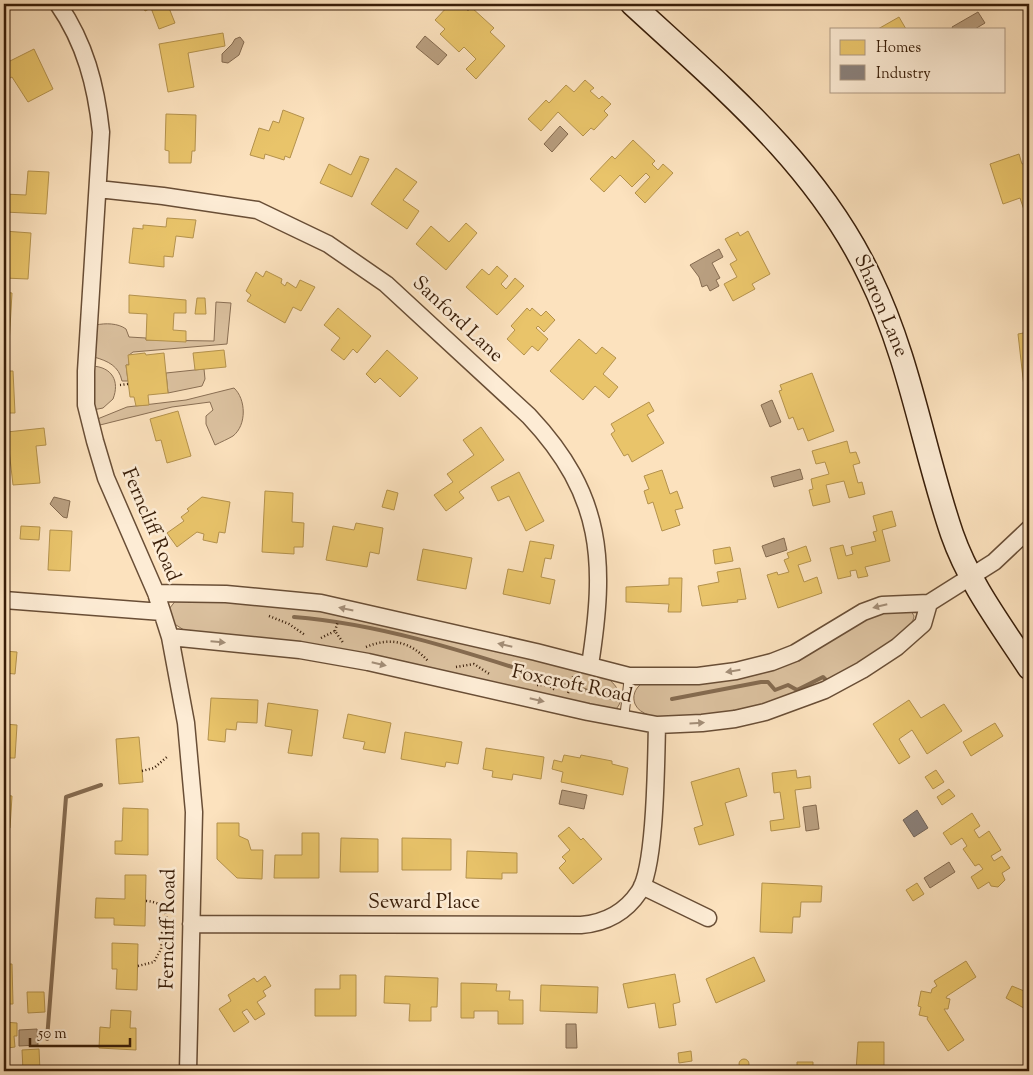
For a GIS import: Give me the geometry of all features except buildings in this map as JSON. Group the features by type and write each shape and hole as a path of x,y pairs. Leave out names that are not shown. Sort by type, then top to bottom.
{"main road":[{"name":"Sharon Lane","path":"632,4 763,125 804,171 848,234 893,329 906,366 953,535 971,577 1029,668"}],"street":[{"name":"Ferncliff Road","path":"58,4 69,21 90,68 97,95 100,132 86,371 86,405 106,478 156,593 170,637 186,727 194,812 188,1071"},
{"name":"Sanford Lane","path":"98,189 184,198 256,210 328,244 386,284 530,416 548,436 572,471 588,511 597,546 599,569 598,607 590,665"},
{"name":"Foxcroft Road","path":"156,593 226,594 321,603 590,665 628,676 677,677 736,671 772,662 794,653 849,620 882,605 929,603 994,562 1029,529"},
{"path":"4,600 162,612"},
{"name":"Foxcroft Road","path":"170,637 300,650 344,657 657,725 735,719 765,712 825,690 897,648 923,624 929,603"},
{"name":"Seward Place","path":"191,924 581,925 601,922 617,914 631,903 646,876 652,830 657,725"},
{"path":"642,886 708,918"}],"lane":[{"path":"624,719 628,676"}],"path":[{"path":"120,385 128,384"},
{"path":"269,616 289,624 312,639"},
{"path":"316,640 335,631 337,624"},
{"path":"335,631 347,646"},
{"path":"364,648 381,641 399,641 414,648 434,665"},
{"path":"452,668 469,663 479,665 496,680"},
{"path":"571,690 574,681"},
{"path":"533,683 539,690 540,701"},
{"path":"142,771 154,768 167,757"},
{"path":"146,901 159,903 163,906 166,912 167,929"},
{"path":"138,966 154,962 161,949 162,940"}],"shaded area":[{"path":"978,12 985,23 977,28 952,27"},
{"path":"425,36 447,55 438,65 416,47"},
{"path":"240,37 244,42 239,55 228,63 222,62 222,54 235,39"},
{"path":"560,126 568,134 552,152 544,144"},
{"path":"719,249 723,257 712,263 720,278 716,280 719,286 710,291 707,285 702,287 699,277 690,265"},
{"path":"216,302 231,303 227,344 133,352 129,355 129,365 126,365 128,381 122,381 118,371 112,365 94,357 96,325 100,324 119,326 126,329 129,337 146,338 146,340 214,341"},
{"path":"92,366 105,369 113,376 115,381 113,399 103,408 93,410"},
{"path":"204,369 205,379 202,386 168,393 166,373"},
{"path":"234,388 243,405 241,425 233,436 215,445 206,424 206,416 213,410 210,402 172,407 96,426 95,420 127,407 186,400"},
{"path":"772,400 781,422 770,427 761,405"},
{"path":"800,469 803,479 774,487 771,477"},
{"path":"54,497 70,501 67,518 63,517 50,504"},
{"path":"784,538 787,550 766,557 762,546"},
{"path":"177,599 295,604 493,646 609,679 621,697 616,709 187,632 173,623 169,609"},
{"path":"910,609 914,616 910,625 884,649 847,672 802,695 735,713 690,719 662,718 650,715 641,711 635,704 635,693 641,684 741,675 868,615"},
{"path":"562,790 587,795 584,809 559,804"},
{"path":"816,805 819,829 806,831 803,807"},
{"path":"949,862 955,872 930,888 924,878"},
{"path":"566,1024 576,1024 577,1048 566,1048"},
{"path":"37,1029 38,1045 19,1046 19,1030"}],"waterway":[{"path":"294,617 377,629 418,639 618,700"},
{"path":"672,699 761,682 768,682 775,690 788,685 797,690 823,677 826,680"},
{"path":"47,1039 66,797 101,785"}]}
